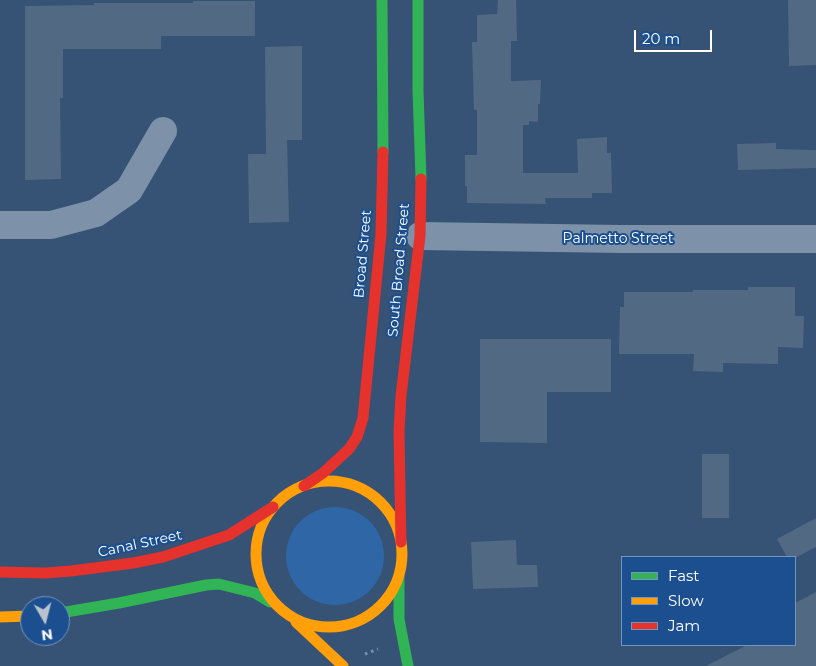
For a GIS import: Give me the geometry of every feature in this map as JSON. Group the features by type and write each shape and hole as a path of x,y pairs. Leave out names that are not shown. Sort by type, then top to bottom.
{"main road":[{"name":"Broad Street","path":"304,486 323,473 349,449 357,437 363,418 381,224 383,148 382,0"},
{"name":"South Broad Street","path":"400,542 399,432 401,396 420,236 418,0"},
{"path":"270,602 262,586 256,550 259,534 266,518 276,504 304,486 321,482 338,482 353,485 379,501 389,513 396,527 400,542 402,557 394,586 374,610 346,624 315,626 296,622"},
{"name":"Canal Street","path":"0,572 45,573 71,571 133,563 187,550 229,534 259,517 276,504"},
{"path":"399,572 399,619 408,666"},
{"path":"70,611 219,584 255,593 270,602 296,622 343,666"},
{"path":"0,617 20,616"}],"street":[{"path":"0,225 51,225 96,214 130,190 163,131"},
{"name":"Palmetto Street","path":"420,236 816,239"},
{"path":"0,580 45,573"}],"path":[{"path":"360,656 383,647"}],"shaded area":[{"path":"335,507 354,511 370,521 380,537 384,556 380,575 370,591 354,601 335,605 316,601 300,591 290,575 286,556 290,537 300,521 316,511"}],"building":[{"path":"498,0 516,0 517,41 511,41 511,81 541,80 538,122 529,121 529,125 523,125 523,173 578,173 577,139 607,137 607,153 611,153 612,193 592,193 592,198 545,198 546,204 467,203 465,155 477,155 477,110 474,110 472,42 477,42 477,15 497,14"},
{"path":"788,0 816,0 816,65 789,66"},
{"path":"193,1 255,1 255,36 161,36 161,49 63,49 63,98 60,98 61,179 25,180 25,6 94,5 94,3 193,3"},
{"path":"302,46 302,140 287,140 289,222 249,223 248,154 266,154 265,47"},
{"path":"776,143 776,149 816,150 816,168 738,170 737,144"},
{"path":"748,287 795,287 795,316 804,316 803,348 778,347 778,364 723,363 723,372 693,371 694,354 619,354 620,307 624,307 624,292 748,290"},
{"path":"480,339 611,339 611,392 547,392 547,443 480,442"},
{"path":"702,454 729,454 729,518 702,518"},
{"path":"816,518 816,547 796,557 786,556 777,539"},
{"path":"516,540 517,565 537,565 538,587 473,589 471,542"},
{"path":"816,592 816,666 706,666 745,646 796,646 796,602"}],"traffic: fast":[{"path":"382,0 383,152"},
{"path":"418,0 418,90 421,179"},
{"path":"399,576 399,619 408,666"},
{"path":"70,611 219,584 255,593 270,602"}],"traffic: slow":[{"path":"329,481 357,487 380,503 396,526 402,554 396,582 380,605 357,621 329,627 301,621 278,605 262,582 256,554 262,526 278,503 301,487 329,481"},
{"path":"0,617 20,616"},
{"path":"296,622 343,666"}],"traffic: jam":[{"path":"304,486 323,473 349,449 357,437 363,418 381,234 383,152"},
{"path":"401,542 399,432 401,396 420,236 421,179"},
{"path":"0,572 45,573 71,571 163,557 229,535 273,507"}]}
